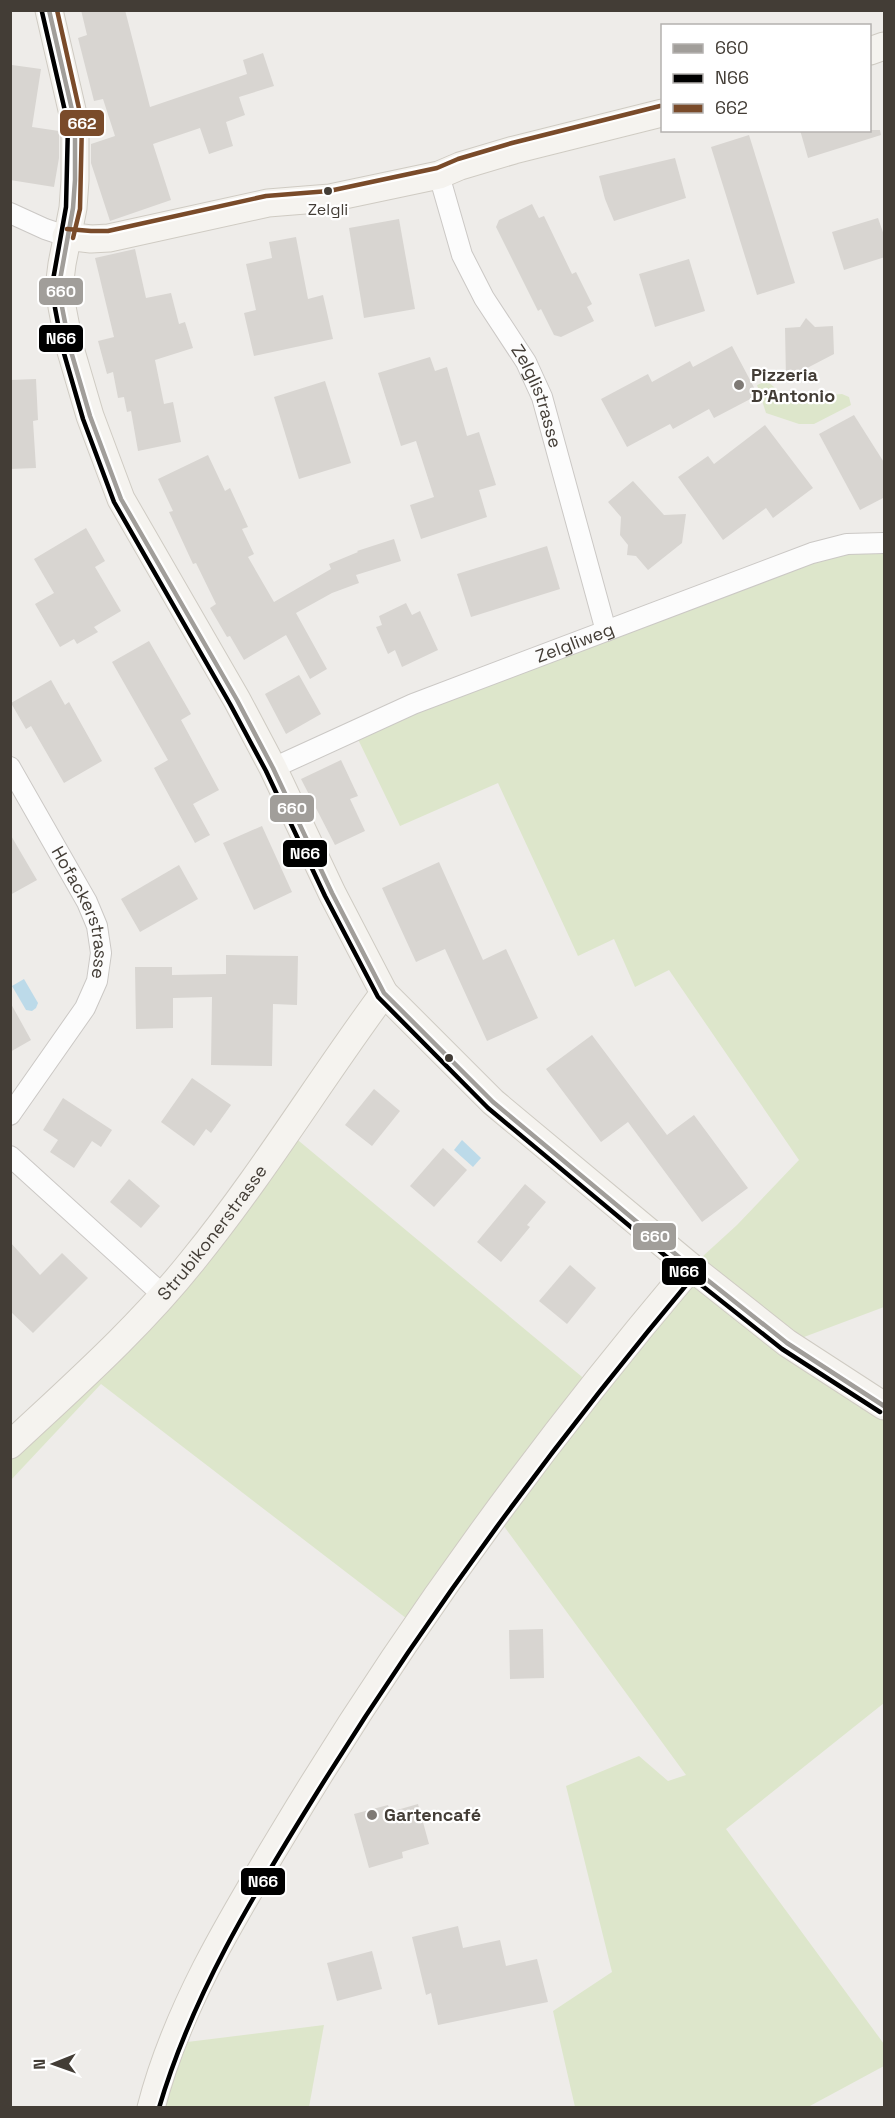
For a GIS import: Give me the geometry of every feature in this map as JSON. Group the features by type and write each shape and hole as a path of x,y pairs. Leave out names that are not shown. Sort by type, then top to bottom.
{"street":[{"path":"49,10 75,123 75,189 60,280 62,306 70,348 90,416 121,499 237,700 384,993 448,1059 507,1114 691,1267 787,1343 885,1406"},
{"path":"10,213 66,236 91,239 109,238 268,203 330,198 440,175 493,156 661,114"},
{"name":"Zelglistrasse","path":"440,175 462,255 484,298 526,362 542,397 606,631"},
{"name":"Zelgliweg","path":"273,768 413,704 812,553 847,544 885,543"},
{"name":"Hofackerstrasse","path":"10,767 87,902 97,926 101,953 97,981 85,1008 10,1115"},
{"name":"Strubikonerstrasse","path":"10,1445 89,1371 193,1261 384,993"},
{"path":"10,1156 163,1295"},
{"path":"151,2108 171,2044 214,1954 279,1840 364,1701 438,1591 495,1514 613,1360 691,1267"}],"green space":[{"path":"767,381 788,399 842,394 849,397 851,405 814,424 799,424 766,413 757,385"},
{"path":"884,543 884,1307 788,1343 884,1406 884,1703 726,1829 884,2044 884,2066 808,2107 575,2107 553,2011 612,1972 566,1786 639,1756 668,1781 686,1775 495,1514 415,1625 101,1384 11,1480 11,1445 89,1371 287,1131 593,1386 691,1267 737,1225 799,1160 669,970 635,987 614,939 578,956 498,783 400,826 354,731 812,553"},
{"path":"324,2025 309,2107 151,2108 171,2044"}],"water":[{"path":"24,979 38,1003 32,1011 26,1010 12,986"},
{"path":"462,1140 481,1158 473,1167 454,1150"}],"building":[{"path":"81,10 125,10 150,107 247,74 243,60 263,53 274,86 239,97 245,115 226,122 233,146 209,154 200,128 153,144 171,200 110,221 91,163 91,144 115,136 103,99 94,101 78,38 87,35"},
{"path":"12,65 41,69 32,127 59,131 59,158 54,187 10,180 10,76"},
{"path":"880,130 881,135 808,158 801,132"},
{"path":"749,135 795,283 757,295 711,147"},
{"path":"675,158 686,198 614,221 599,176"},
{"path":"532,204 539,218 544,216 572,274 576,272 592,304 587,307 594,321 561,337 554,335 541,309 538,311 496,227 499,220"},
{"path":"878,218 885,238 885,257 844,270 832,232"},
{"path":"399,219 415,309 364,318 349,228"},
{"path":"296,237 308,299 323,295 333,339 254,356 244,313 256,310 246,264 272,258 269,242"},
{"path":"135,249 146,298 171,293 179,324 185,322 193,348 155,360 164,404 173,402 181,442 138,451 131,411 127,412 124,397 118,398 113,372 107,374 98,341 114,337 95,258"},
{"path":"689,259 705,311 655,327 639,274"},
{"path":"806,318 815,327 833,326 834,354 786,379 785,328 800,327"},
{"path":"732,346 758,395 714,418 709,409 673,429 670,424 627,447 601,399 648,374 652,382 690,361 693,367"},
{"path":"430,357 435,371 447,367 467,436 479,432 496,485 479,490 487,517 421,539 410,505 434,497 416,441 401,446 378,373"},
{"path":"36,379 38,420 33,421 36,468 10,469 10,380"},
{"path":"325,381 351,463 299,479 274,397"},
{"path":"854,415 885,464 885,497 860,510 819,434"},
{"path":"765,425 813,488 773,518 766,508 723,540 678,477 708,456 714,464"},
{"path":"208,455 225,491 230,488 248,527 242,529 254,554 248,557 274,602 331,569 329,564 357,551 394,539 401,561 356,575 359,583 332,593 296,613 327,669 310,679 286,635 244,660 210,608 216,604 196,563 193,564 169,512 173,511 158,479"},
{"path":"633,481 664,515 686,514 682,543 648,570 636,556 627,555 628,545 620,535 621,517 608,502"},
{"path":"86,528 105,561 95,567 121,611 94,627 98,632 77,644 74,639 60,647 35,604 54,593 34,559"},
{"path":"547,546 560,589 471,617 457,574"},
{"path":"406,603 412,615 420,611 438,650 402,667 395,650 388,654 376,627 382,625 379,616"},
{"path":"149,641 191,714 181,720 219,790 193,804 210,835 195,843 154,768 168,760 112,662"},
{"path":"299,675 321,714 286,734 265,694"},
{"path":"51,680 65,705 69,702 102,761 64,783 31,726 26,729 11,703"},
{"path":"341,760 358,796 350,799 365,831 335,845 301,779"},
{"path":"262,826 292,892 254,910 223,843"},
{"path":"10,834 37,880 10,895"},
{"path":"439,862 483,960 506,949 538,1018 487,1041 445,949 416,962 382,888"},
{"path":"179,865 198,899 140,932 121,899"},
{"path":"226,955 298,956 297,1005 273,1004 272,1066 211,1065 212,997 173,998 173,1028 136,1029 135,967 172,967 172,975 226,974"},
{"path":"10,1002 31,1040 10,1052"},
{"path":"592,1035 667,1135 694,1115 748,1188 702,1222 628,1122 601,1142 546,1069"},
{"path":"192,1078 231,1105 211,1133 206,1129 194,1146 161,1122"},
{"path":"374,1089 400,1111 372,1146 345,1125"},
{"path":"63,1098 112,1130 101,1147 92,1141 74,1168 50,1152 58,1140 43,1130"},
{"path":"443,1148 467,1170 434,1207 410,1186"},
{"path":"129,1179 160,1206 141,1228 110,1202"},
{"path":"525,1184 546,1202 527,1225 530,1227 501,1262 477,1242"},
{"path":"10,1242 40,1275 62,1253 88,1278 33,1333 10,1311"},
{"path":"570,1265 596,1288 567,1324 539,1301"},
{"path":"543,1629 544,1678 510,1679 509,1630"},
{"path":"418,1804 429,1844 402,1852 403,1858 369,1868 354,1814 388,1805 390,1812"},
{"path":"458,1926 463,1948 500,1940 506,1966 537,1959 548,2002 438,2025 431,1993 426,1995 412,1937"},
{"path":"372,1951 382,1989 337,2001 327,1963"}],"transit line":[{"name":"660","path":"49,10 75,123 75,180 73,208 60,280 62,307 70,348 90,416 121,499 237,700 384,993 493,1102 691,1267 787,1343 884,1406"},
{"name":"662","path":"57,10 82,122 80,209 73,238"},
{"name":"N66","path":"42,12 68,124 66,207 53,280 55,308 63,350 83,419 114,502 266,771 325,896 378,997 488,1108 686,1273 782,1349 880,1412"},
{"name":"662","path":"67,229 108,231 266,196 329,191 437,168 458,159 512,143 660,106"},
{"name":"N66","path":"159,2108 188,2026 226,1948 268,1873 357,1730 448,1595 544,1463 697,1272"}],"place":[{"name":"Zelgli","path":"328,191"},
{"name":"Pizzeria D'Antonio","path":"739,385"},
{"name":"Gartencafé","path":"372,1815"}]}
